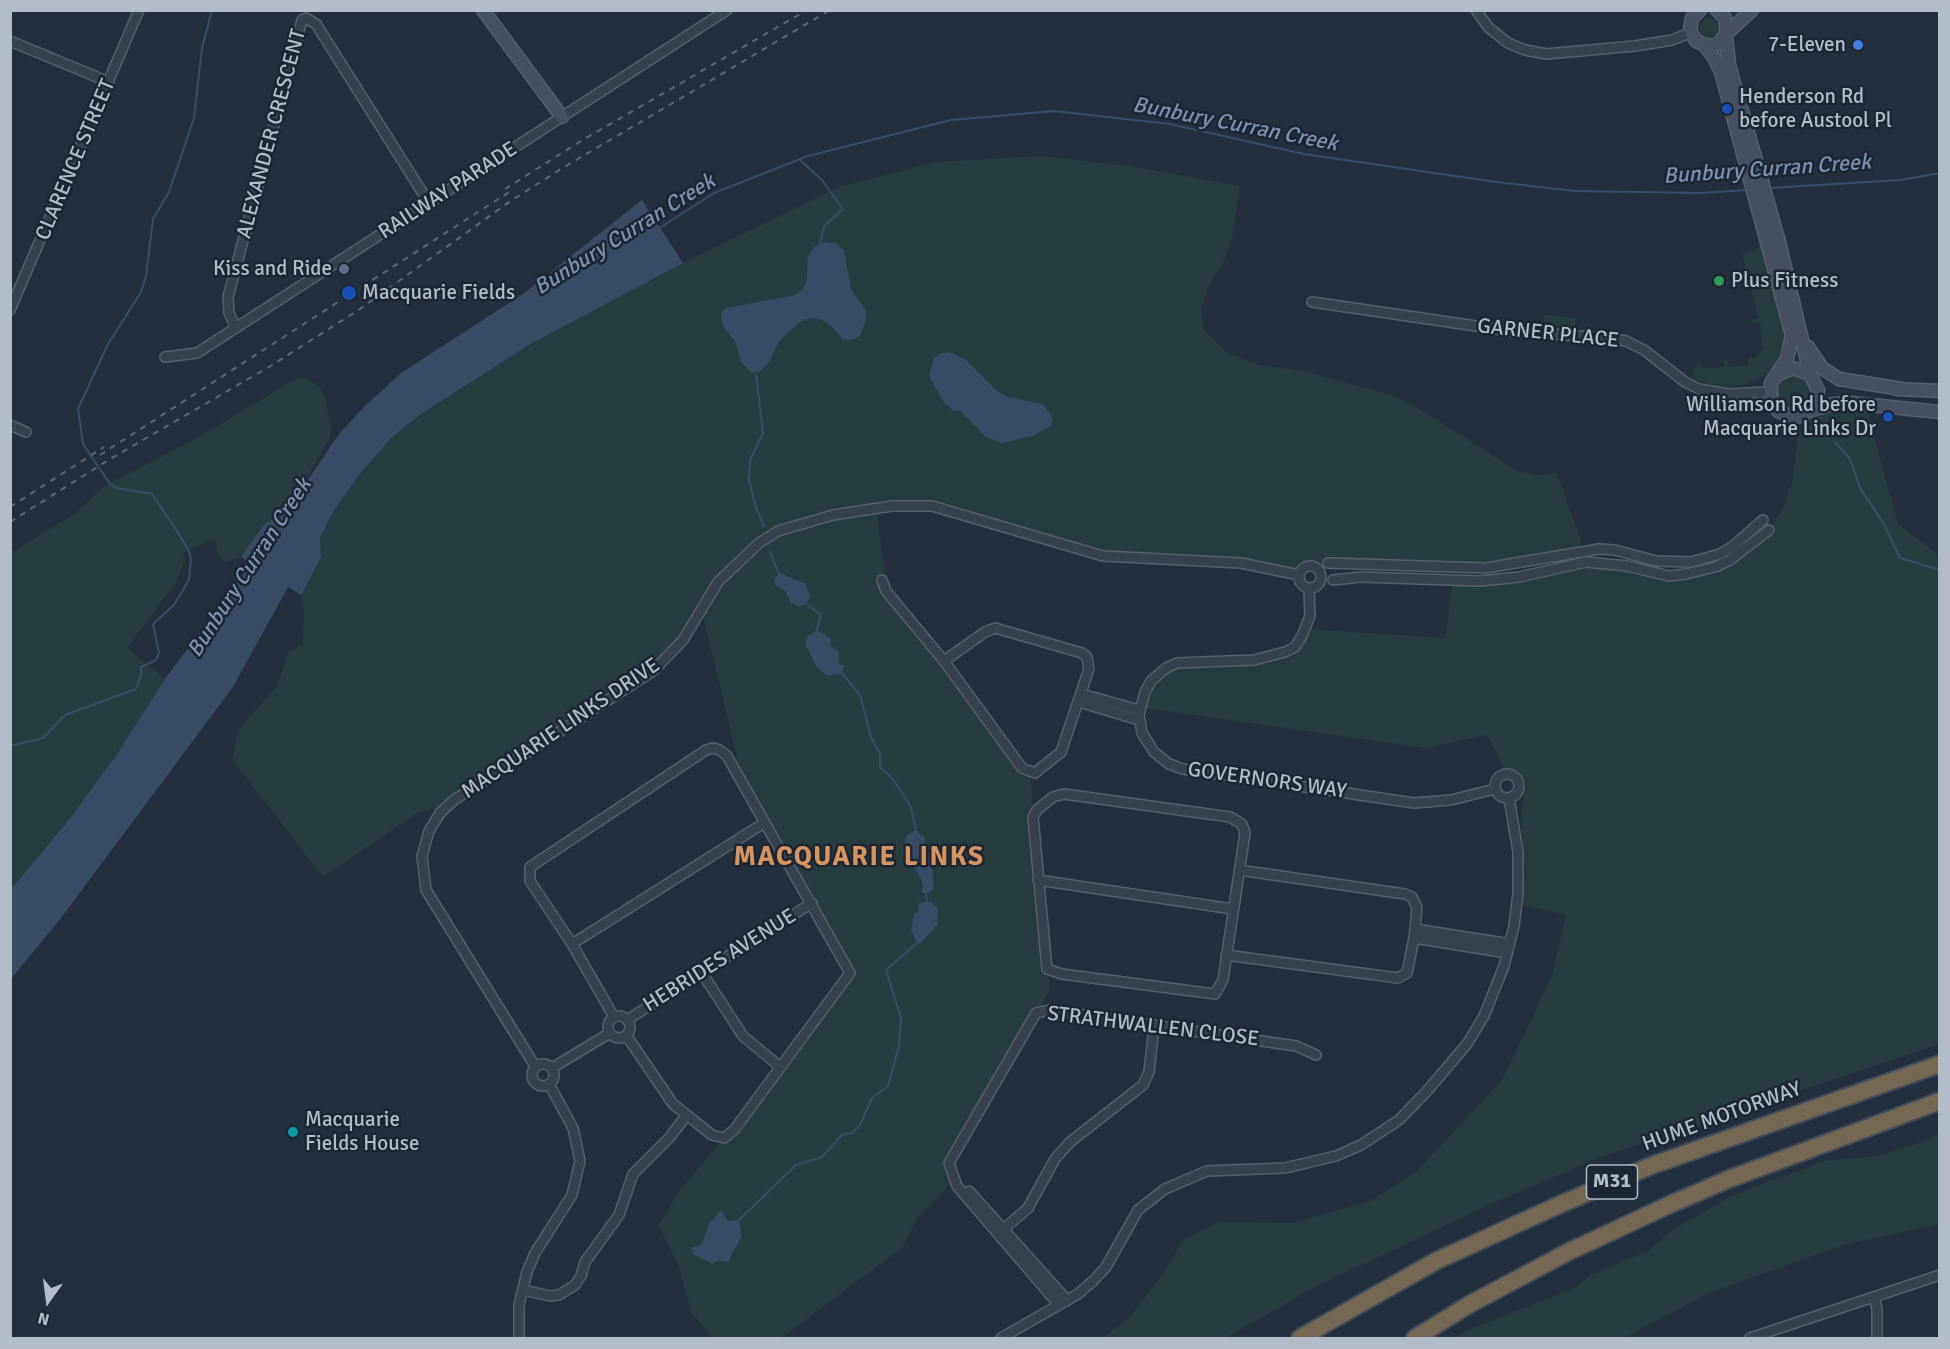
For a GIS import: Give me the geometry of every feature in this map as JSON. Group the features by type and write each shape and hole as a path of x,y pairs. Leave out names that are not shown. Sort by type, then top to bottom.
{"highway":[{"name":"HUME MOTORWAY","path":"1300,1338 1436,1261 1571,1200 1653,1165 1940,1064"},
{"name":"M31","path":"1415,1338 1470,1304 1558,1257 1671,1204 1729,1179 1940,1101"}],"main road":[{"path":"483,10 562,117"},
{"path":"1690,10 1690,29 1696,42 1705,46 1716,45 1752,10"},
{"path":"1690,29 1692,18 1700,10"},
{"path":"1717,10 1726,21 1729,65 1746,141 1773,242 1800,326 1811,376 1818,394 1811,410"},
{"path":"1705,46 1719,66 1746,141"},
{"path":"1773,242 1792,335 1791,350 1769,392 1773,405 1782,414 1800,417 1811,410 1834,404 1850,403 1940,412"},
{"path":"1800,326 1816,361 1830,374 1859,384 1902,389"},
{"path":"1777,375 1793,368 1845,387 1940,391"}],"street":[{"name":"CLARENCE STREET","path":"10,309 139,10"},
{"name":"RAILWAY PARADE","path":"165,357 197,353 727,10"},
{"path":"1476,10 1488,27 1508,43 1525,50 1546,54 1654,43 1690,29"},
{"name":"ALEXANDER CRESCENT","path":"236,328 229,313 228,297 302,20 306,18 316,24 429,202"},
{"path":"11,42 109,82"},
{"name":"GARNER PLACE","path":"1312,302 1510,331 1626,341 1644,350 1682,380 1699,389 1728,394 1769,392"},
{"path":"10,426 26,432"},
{"name":"MACQUARIE LINKS DRIVE","path":"536,1066 426,890 422,856 429,831 440,813 454,800 660,666 683,640 729,568 759,543 778,531 842,513 892,506 932,506 1103,556 1241,563 1299,575"},
{"path":"1328,563 1486,568 1599,549 1615,550 1656,561 1691,562 1720,554 1732,547 1763,520"},
{"path":"1333,580 1360,577 1480,581 1519,577 1586,562 1609,563 1669,576 1715,567 1731,560 1768,530"},
{"path":"1309,566 1318,570 1320,583 1310,589 1301,584 1299,575 1309,566"},
{"path":"882,580 886,591 944,661 1022,768 1028,772 1041,770 1061,752 1089,669 1087,657 1082,653 1003,629 985,632 944,661"},
{"path":"1080,698 1139,715 1151,681 1166,668 1177,663 1254,660 1295,646 1310,616 1310,589"},
{"name":"GOVERNORS WAY","path":"1139,715 1142,733 1154,752 1169,764 1183,769 1414,802 1441,802 1495,789"},
{"path":"614,1017 572,944 530,881 530,867 706,750 713,748 728,756 850,973 727,1136 719,1138 712,1135 669,1100 626,1035"},
{"path":"1513,775 1518,780 1519,788 1516,795 1509,798 1499,796 1495,789 1500,776 1513,775"},
{"path":"1060,794 1232,817 1242,824 1245,831 1239,870 1221,987 1212,995 1053,973 1045,964 1034,813 1060,794"},
{"path":"1001,1338 1063,1303 1099,1274 1138,1210 1165,1189 1207,1171 1285,1168 1311,1164 1361,1145 1399,1120 1467,1044 1493,997 1509,949 1518,894 1518,852 1509,798"},
{"path":"572,944 764,823"},
{"path":"1226,955 1398,978 1407,973 1414,933 1415,902 1405,894 1239,870"},
{"path":"1038,880 1233,909"},
{"name":"HEBRIDES AVENUE","path":"627,1020 812,903"},
{"path":"1414,933 1509,949"},
{"path":"702,973 743,1036 779,1066"},
{"name":"STRATHWALLEN CLOSE","path":"1001,1232 950,1171 952,1157 1036,1013 1047,1010 1296,1046 1316,1055"},
{"path":"621,1016 627,1020 630,1028 626,1035 619,1038 610,1033 608,1024 614,1017 621,1016"},
{"path":"1063,1303 1001,1232 1028,1208 1055,1159 1066,1147 1143,1085 1149,1072 1154,1027"},
{"path":"552,1068 610,1033"},
{"path":"546,1064 552,1068 554,1077 549,1084 542,1086 534,1081 532,1072 536,1066 546,1064"},
{"path":"519,1338 519,1305 535,1253 572,1195 580,1161 573,1128 549,1084"},
{"path":"523,1290 550,1296 575,1285 593,1250 619,1215 633,1174 669,1138 686,1116"},
{"path":"1750,1338 1940,1275"},
{"path":"1874,1297 1878,1338"},
{"path":"1782,1328 1785,1338"}],"green space":[{"path":"1709,18 1716,21 1719,28 1716,35 1709,38 1702,35 1699,28 1702,21"},
{"name":"MACQUARIE LINKS","path":"1041,156 1129,166 1240,186 1232,238 1223,263 1209,285 1201,308 1204,330 1226,352 1258,365 1303,371 1395,396 1428,414 1517,471 1537,475 1557,473 1584,550 1479,569 1347,562 1305,566 1300,574 1263,566 1103,556 934,506 876,509 887,590 1030,773 1050,990 949,1162 956,1179 918,1217 902,1248 784,1336 713,1338 692,1313 678,1265 659,1225 679,1191 724,1138 850,974 744,787 701,607 666,660 448,806 417,813 323,877 232,759 239,729 277,686 288,653 303,644 304,617 301,595 321,558 320,538 333,512 359,475 391,438 421,414 529,345 683,263 839,187 936,162"},
{"path":"1764,245 1787,334 1785,350 1767,375 1744,385 1720,387 1691,378 1698,362 1703,368 1724,367 1724,360 1727,360 1728,367 1748,365 1749,357 1755,359 1763,348 1760,322 1753,323 1752,320 1759,318 1751,288 1745,289 1744,286 1750,284 1742,255"},
{"path":"1544,315 1576,318 1575,328 1543,326"},
{"path":"1794,375 1807,380 1812,393 1807,406 1794,411 1781,406 1776,393 1781,380"},
{"path":"304,377 319,386 325,398 331,428 329,440 285,514 265,523 241,557 224,562 217,552 215,538 183,553 185,560 176,582 127,648 165,679 115,757 68,821 11,889 11,553 74,514 106,485 194,440 294,380"},
{"path":"1865,404 1898,524 1939,555 1939,1044 1606,1155 1493,1203 1317,1286 1226,1338 1102,1338 1128,1319 1163,1274 1183,1240 1219,1222 1293,1223 1370,1201 1416,1172 1502,1080 1552,976 1566,915 1523,905 1525,869 1521,819 1526,784 1517,772 1504,767 1487,735 1426,748 1139,707 1166,667 1254,660 1295,646 1306,629 1445,638 1452,584 1580,563 1668,575 1715,567 1769,530 1783,508 1792,482 1798,438 1808,413"},
{"path":"1939,1132 1939,1224 1843,1245 1709,1293 1624,1338 1455,1338 1468,1330 1575,1288 1590,1275 1648,1251 1671,1231 1731,1196 1824,1161 1878,1156 1931,1139"}],"water":[{"path":"642,200 683,263 529,345 421,414 391,438 359,475 333,512 320,538 321,558 301,595 288,587 233,687 61,918 11,979 11,889 68,821 115,757 165,679 251,564 241,557 265,523 285,514 339,434 401,373 523,294"},
{"path":"824,242 836,243 844,251 851,289 866,311 865,323 860,336 851,340 843,339 822,320 811,318 801,321 779,341 768,364 759,372 752,373 741,362 735,341 722,325 721,313 727,308 795,295 803,289 807,280 808,256 814,247"},
{"path":"950,352 965,359 997,391 1008,397 1043,404 1053,422 1033,436 1002,443 986,437 960,411 953,410 945,404 929,376 934,358 941,353"},
{"path":"780,573 806,584 810,597 806,604 800,607 791,603 785,591 775,585 775,578"},
{"path":"817,630 831,639 831,646 839,651 839,664 844,666 842,673 827,676 817,667 806,646 807,637"},
{"path":"916,830 924,837 932,865 934,888 926,894 921,892 923,886 920,876 902,854 906,836"},
{"path":"931,902 938,909 937,925 921,943 917,943 911,930 914,914 918,912 919,903"},
{"path":"721,1211 728,1221 739,1220 742,1236 728,1262 717,1261 713,1264 693,1254 692,1248 702,1244 709,1223"}],"waterway":[{"path":"10,746 43,738 65,715 136,689 141,667 156,660 159,653 153,624 174,605 189,580 191,560 189,551 177,531 152,494 116,488 110,484 83,444 78,409 107,346 141,292 146,276 153,219 169,192 194,118 202,48 212,10"},
{"name":"Bunbury Curran Creek","path":"658,229 714,193 808,156 951,120 1054,111 1170,124 1304,154 1575,191 1700,193 1748,190"},
{"path":"799,159 821,179 843,209 824,226 820,244"},
{"name":"Bunbury Curran Creek","path":"1769,188 1901,180 1940,173"},
{"path":"756,374 763,433 750,460 749,480 756,508 764,526"},
{"path":"1835,442 1850,459 1860,488 1884,524 1900,558 1940,570"},
{"path":"770,552 779,574"},
{"path":"806,604 821,615 817,630"},
{"path":"842,673 860,695 871,737 880,754 880,767 892,778 910,805 916,830"},
{"path":"926,894 927,902"},
{"path":"739,1220 796,1165 822,1157 842,1135 852,1133 860,1125 872,1098 888,1086 899,1046 901,1018 886,970 917,943"}],"railway":[{"path":"505,189 581,141 807,10"},
{"path":"10,522 110,459 269,367 357,311 512,200 561,169 830,10"},
{"path":"100,455 514,189"},
{"path":"10,507 104,447"}],"place":[{"name":"7-Eleven","path":"1858,45"},
{"name":"Henderson Rd before Austool Pl","path":"1727,109"},
{"name":"Kiss and Ride","path":"344,269"},
{"name":"Plus Fitness","path":"1719,281"},
{"name":"Macquarie Fields","path":"349,293"},
{"name":"Williamson Rd before Macquarie Links Dr","path":"1888,417"},
{"name":"Macquarie Fields House","path":"293,1132"}],"district":[{"name":"MACQUARIE LINKS","path":"859,858"}]}
